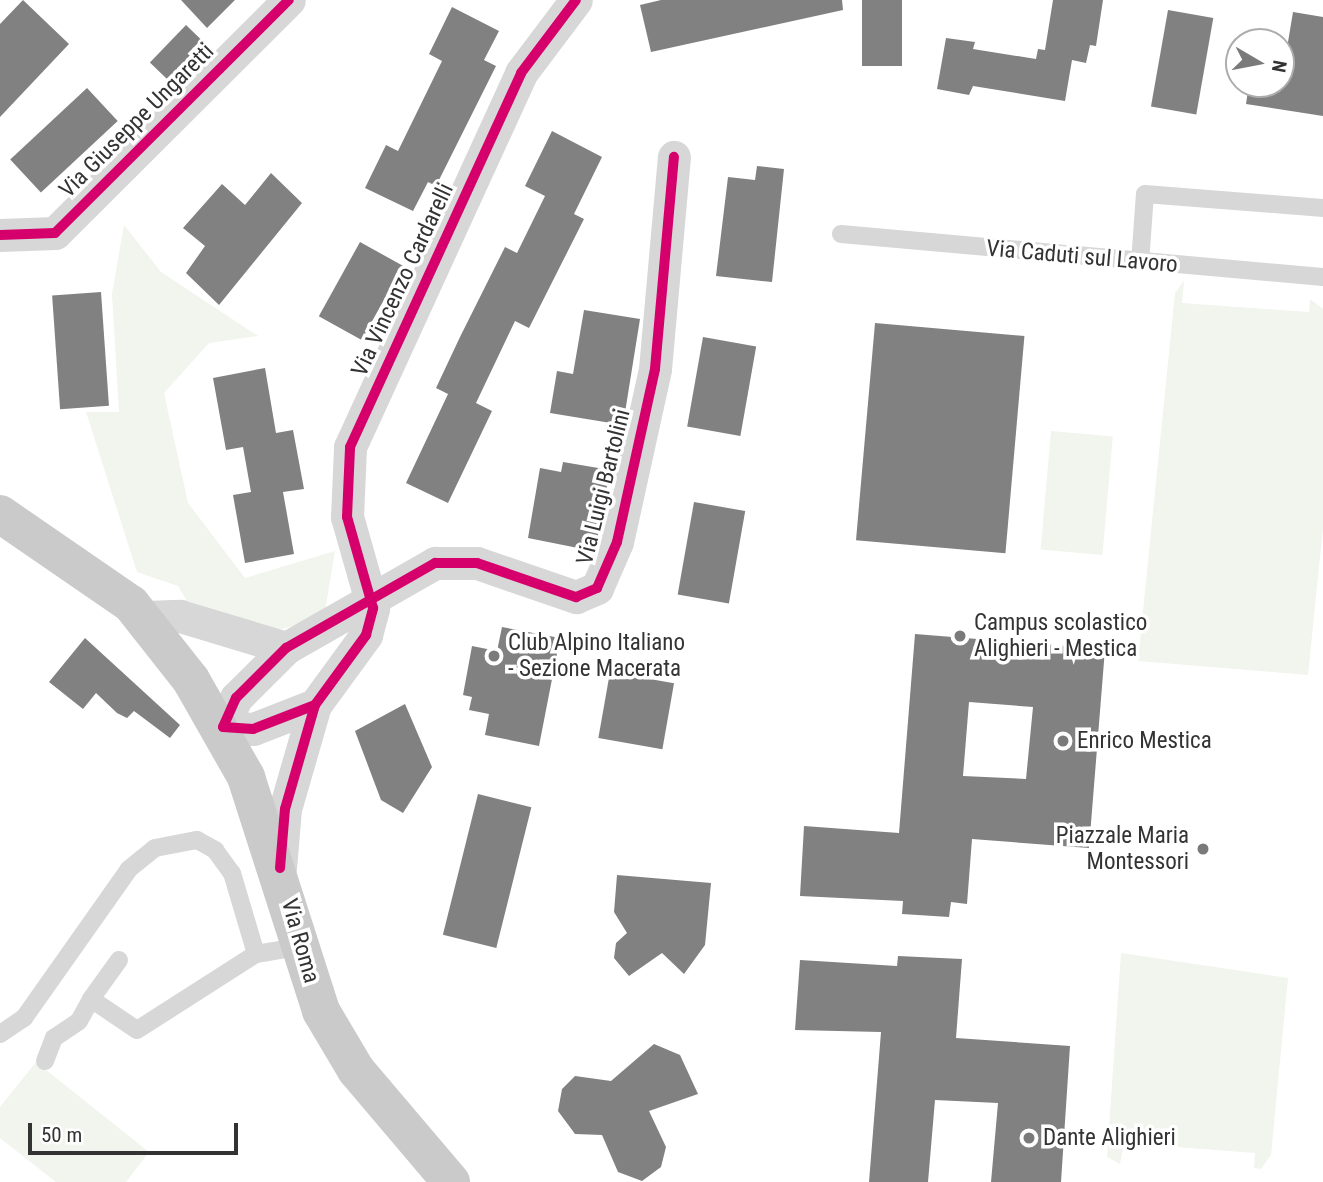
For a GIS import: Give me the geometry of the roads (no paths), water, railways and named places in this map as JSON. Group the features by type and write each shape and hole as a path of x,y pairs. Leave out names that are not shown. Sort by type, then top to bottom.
{"main road":[{"name":"Via Roma","path":"0,513 144,617 223,727 280,868 298,947 321,1011 356,1070 451,1182"}],"street":[{"name":"Via Giuseppe Ungaretti","path":"0,235 55,233 289,0"},
{"name":"Via Vincenzo Cardarelli","path":"373,597 347,517 350,447 521,73 559,4"},
{"name":"Via Luigi Bartolini","path":"223,727 236,698 286,648 435,563 477,564 576,597 597,588 617,542 654,369 674,157"},
{"path":"280,868 285,809 315,705 366,635 373,597"},
{"path":"144,617 180,616 286,648"},
{"path":"223,727 253,729 315,705"}],"lane":[{"path":"1140,263 1145,194 1323,208"},
{"name":"Via Caduti sul Lavoro","path":"841,234 1140,263 1323,277"},
{"path":"0,1034 24,1018 129,869 155,848 197,840 215,850 232,873 256,954"},
{"path":"91,999 137,1030 256,954 298,947"},
{"path":"45,1061 54,1038 79,1021 119,960"}],"place":[{"name":"Campus scolastico Alighieri - Mestica","path":"960,636"},
{"name":"Club Alpino Italiano - Sezione Macerata","path":"494,656"},
{"name":"Enrico Mestica","path":"1063,741"},
{"name":"Piazzale Maria Montessori","path":"1203,849"},
{"name":"Dante Alighieri","path":"1029,1138"}]}
